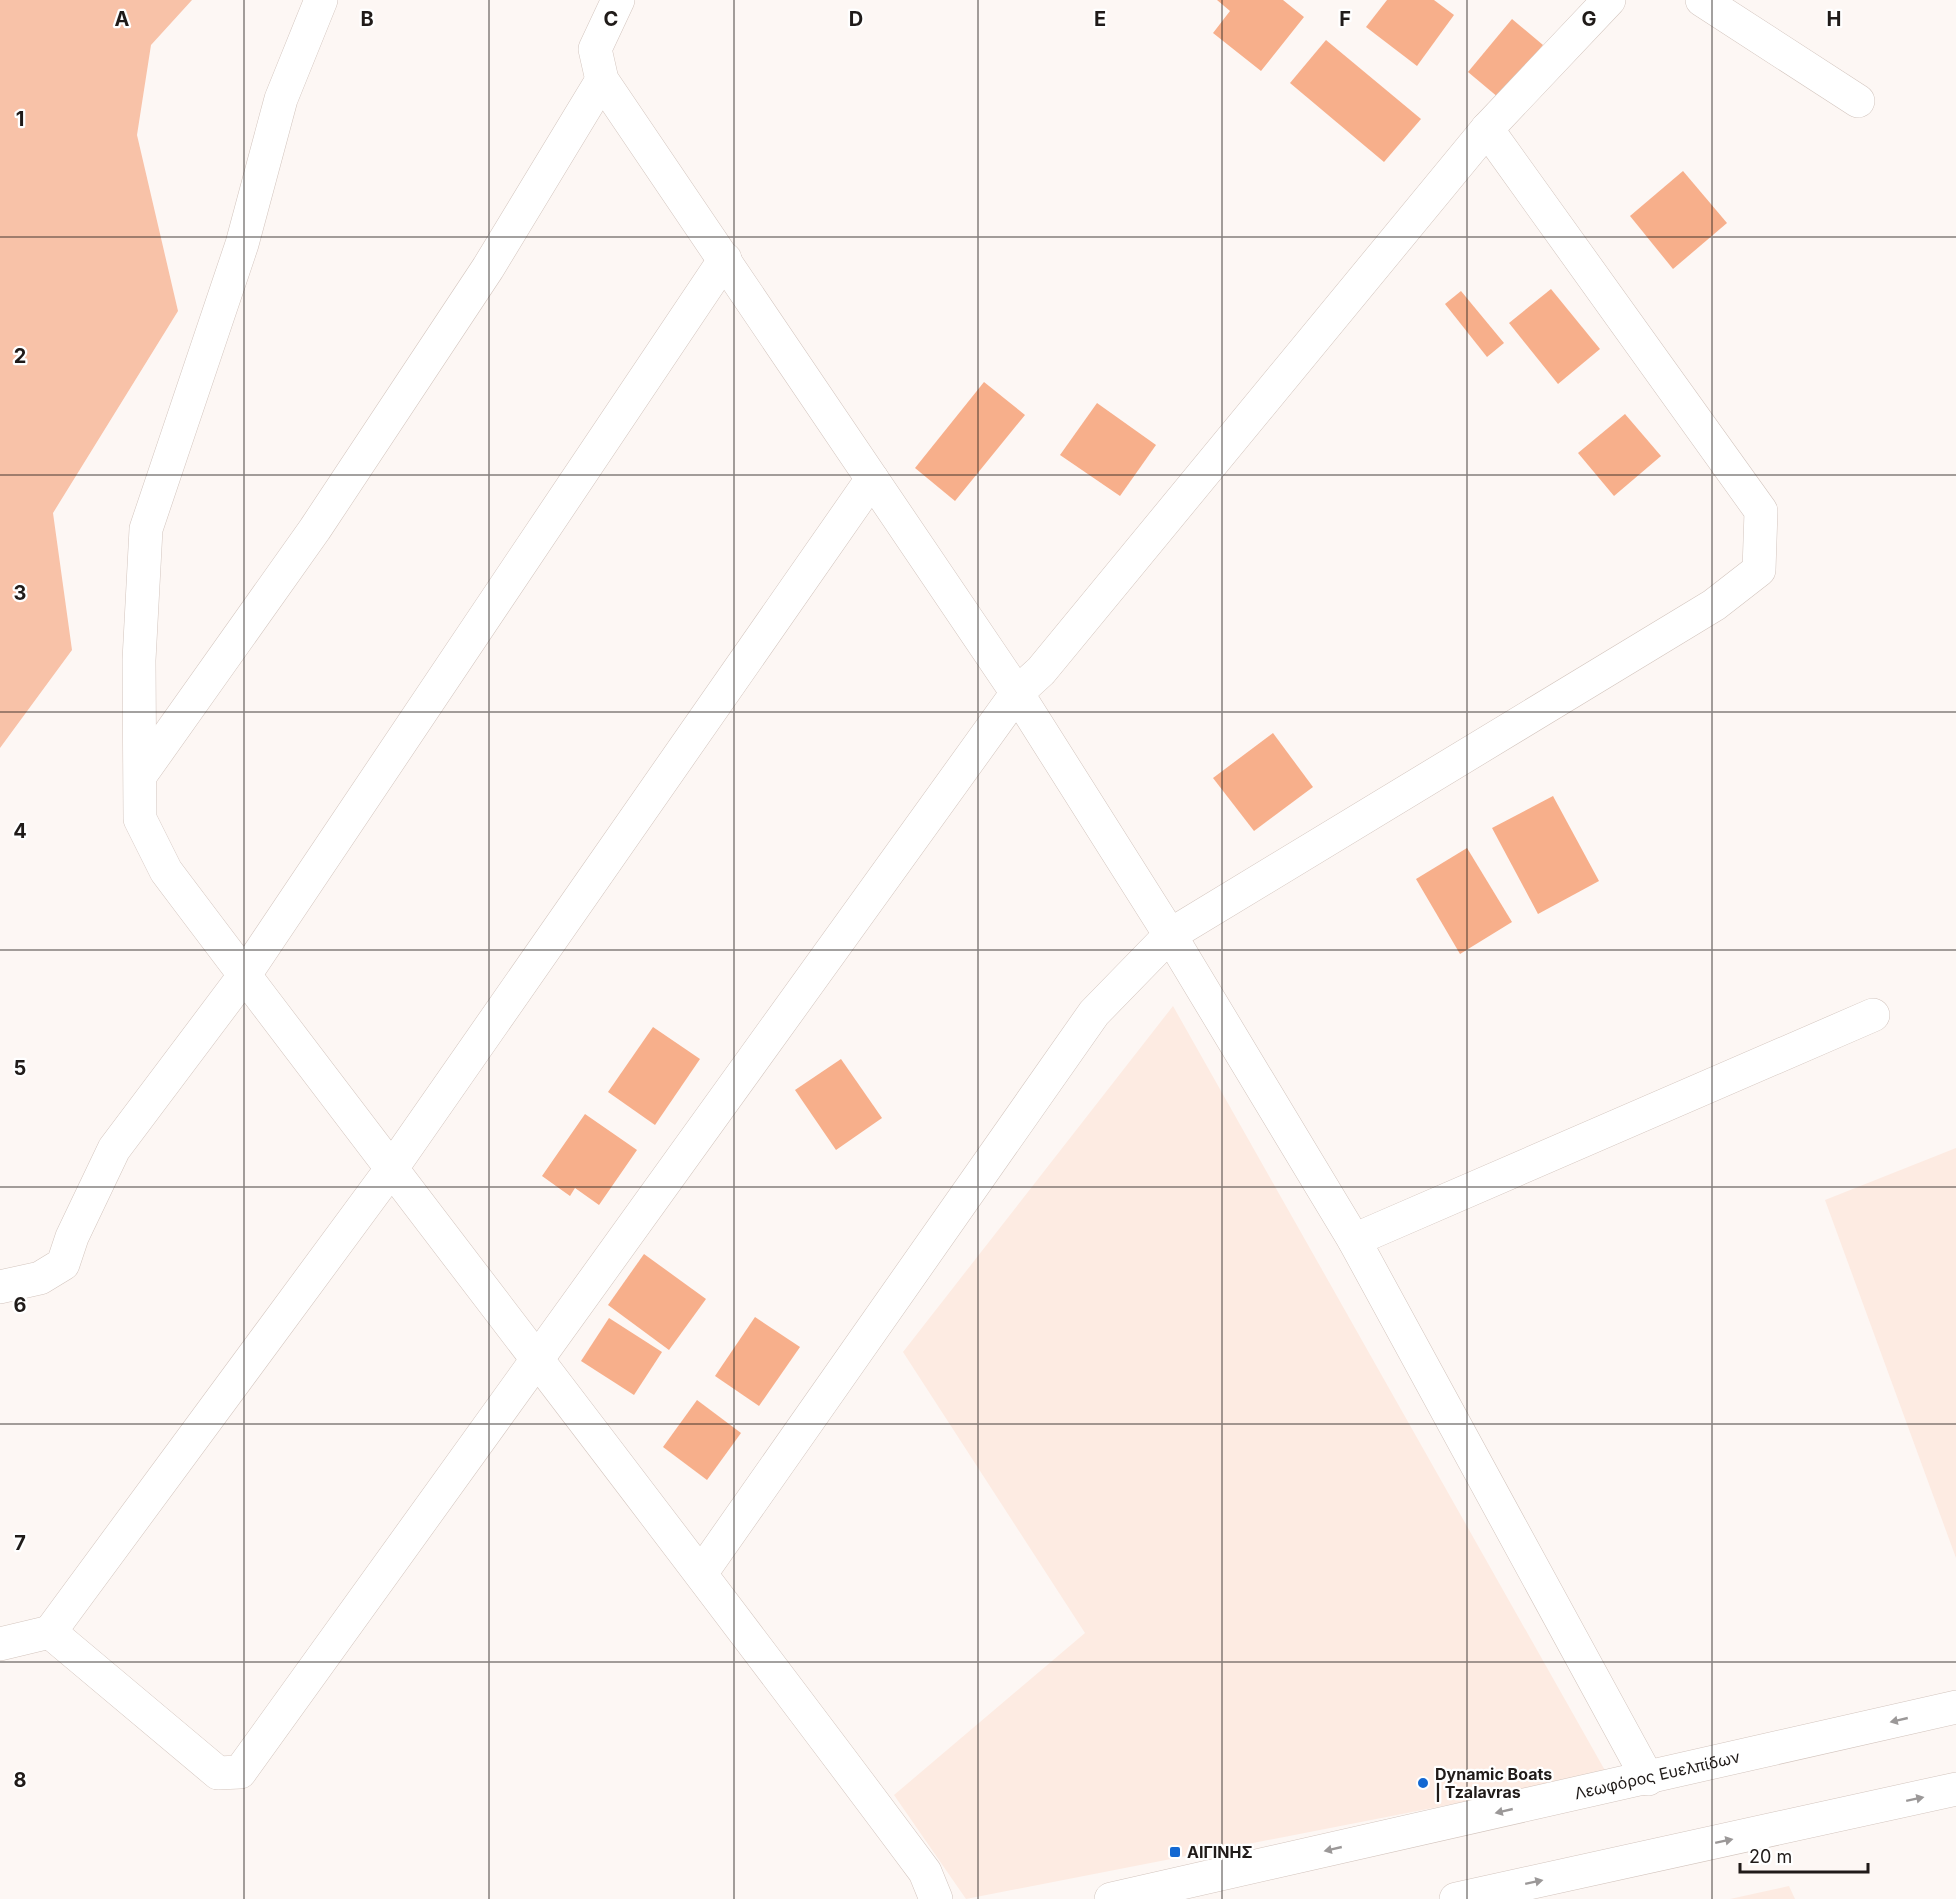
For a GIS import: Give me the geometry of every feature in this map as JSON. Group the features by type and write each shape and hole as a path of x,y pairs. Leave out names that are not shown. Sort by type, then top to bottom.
{"street":[{"path":"321,0 281,99 242,244 146,529 139,660 142,773 140,819 166,871 536,1359 702,1572 925,1872 936,1899"},
{"path":"618,0 595,49 602,80 1017,693 1170,935 1354,1240 1648,1779"},
{"path":"50,1632 218,1773 240,1772 1017,693 1041,670 1487,129 1609,0"},
{"path":"1702,0 1858,101"},
{"path":"142,773 315,529 482,278 602,80"},
{"path":"702,1572 1094,1013 1170,935 1714,605 1759,570 1761,511 1487,129"},
{"path":"0,1287 40,1278 63,1264 72,1237 114,1149 244,976 725,259"},
{"path":"0,1644 50,1632 392,1168 872,479"},
{"path":"1354,1240 1873,1015"},
{"name":"Λεωφόρος Ευελπίδων","path":"1112,1899 1648,1779 1956,1707"},
{"path":"1456,1899 1956,1790"}],"shaded area":[{"path":"0,0 192,0 151,45 137,135 178,311 53,513 72,650 0,748"},
{"path":"1173,1006 1607,1774 966,1899 894,1795 1085,1633 903,1352"},
{"path":"1956,1148 1956,1558 1825,1200"},
{"path":"1789,1886 1795,1899 1730,1899"}],"building":[{"path":"1217,0 1283,0 1304,17 1261,71 1213,33 1230,11"},
{"path":"1387,0 1434,0 1454,15 1417,66 1366,27"},
{"path":"1512,19 1543,45 1499,98 1468,72"},
{"path":"1326,40 1421,119 1384,162 1290,83"},
{"path":"1683,171 1727,223 1673,269 1630,216"},
{"path":"1551,289 1600,349 1558,384 1509,323"},
{"path":"1461,291 1504,343 1487,357 1445,304"},
{"path":"984,382 1025,415 955,501 915,468"},
{"path":"1097,403 1156,445 1120,496 1060,455"},
{"path":"1625,414 1661,456 1614,496 1578,453"},
{"path":"1273,733 1313,787 1254,831 1213,778"},
{"path":"1553,796 1599,881 1538,914 1492,828"},
{"path":"1467,848 1512,922 1460,954 1416,879"},
{"path":"653,1027 700,1059 655,1125 608,1092"},
{"path":"841,1059 882,1118 836,1150 795,1090"},
{"path":"585,1114 637,1150 599,1205 575,1188 570,1196 542,1176"},
{"path":"644,1254 706,1299 669,1350 608,1305"},
{"path":"755,1317 800,1347 759,1406 715,1376"},
{"path":"609,1318 662,1352 634,1395 581,1361"},
{"path":"697,1400 741,1433 707,1480 663,1447"}],"place":[{"name":"Dynamic Boats | Tzalavras","path":"1423,1783"},
{"name":"ΑΙΓΙΝΗΣ","path":"1175,1852"}]}
